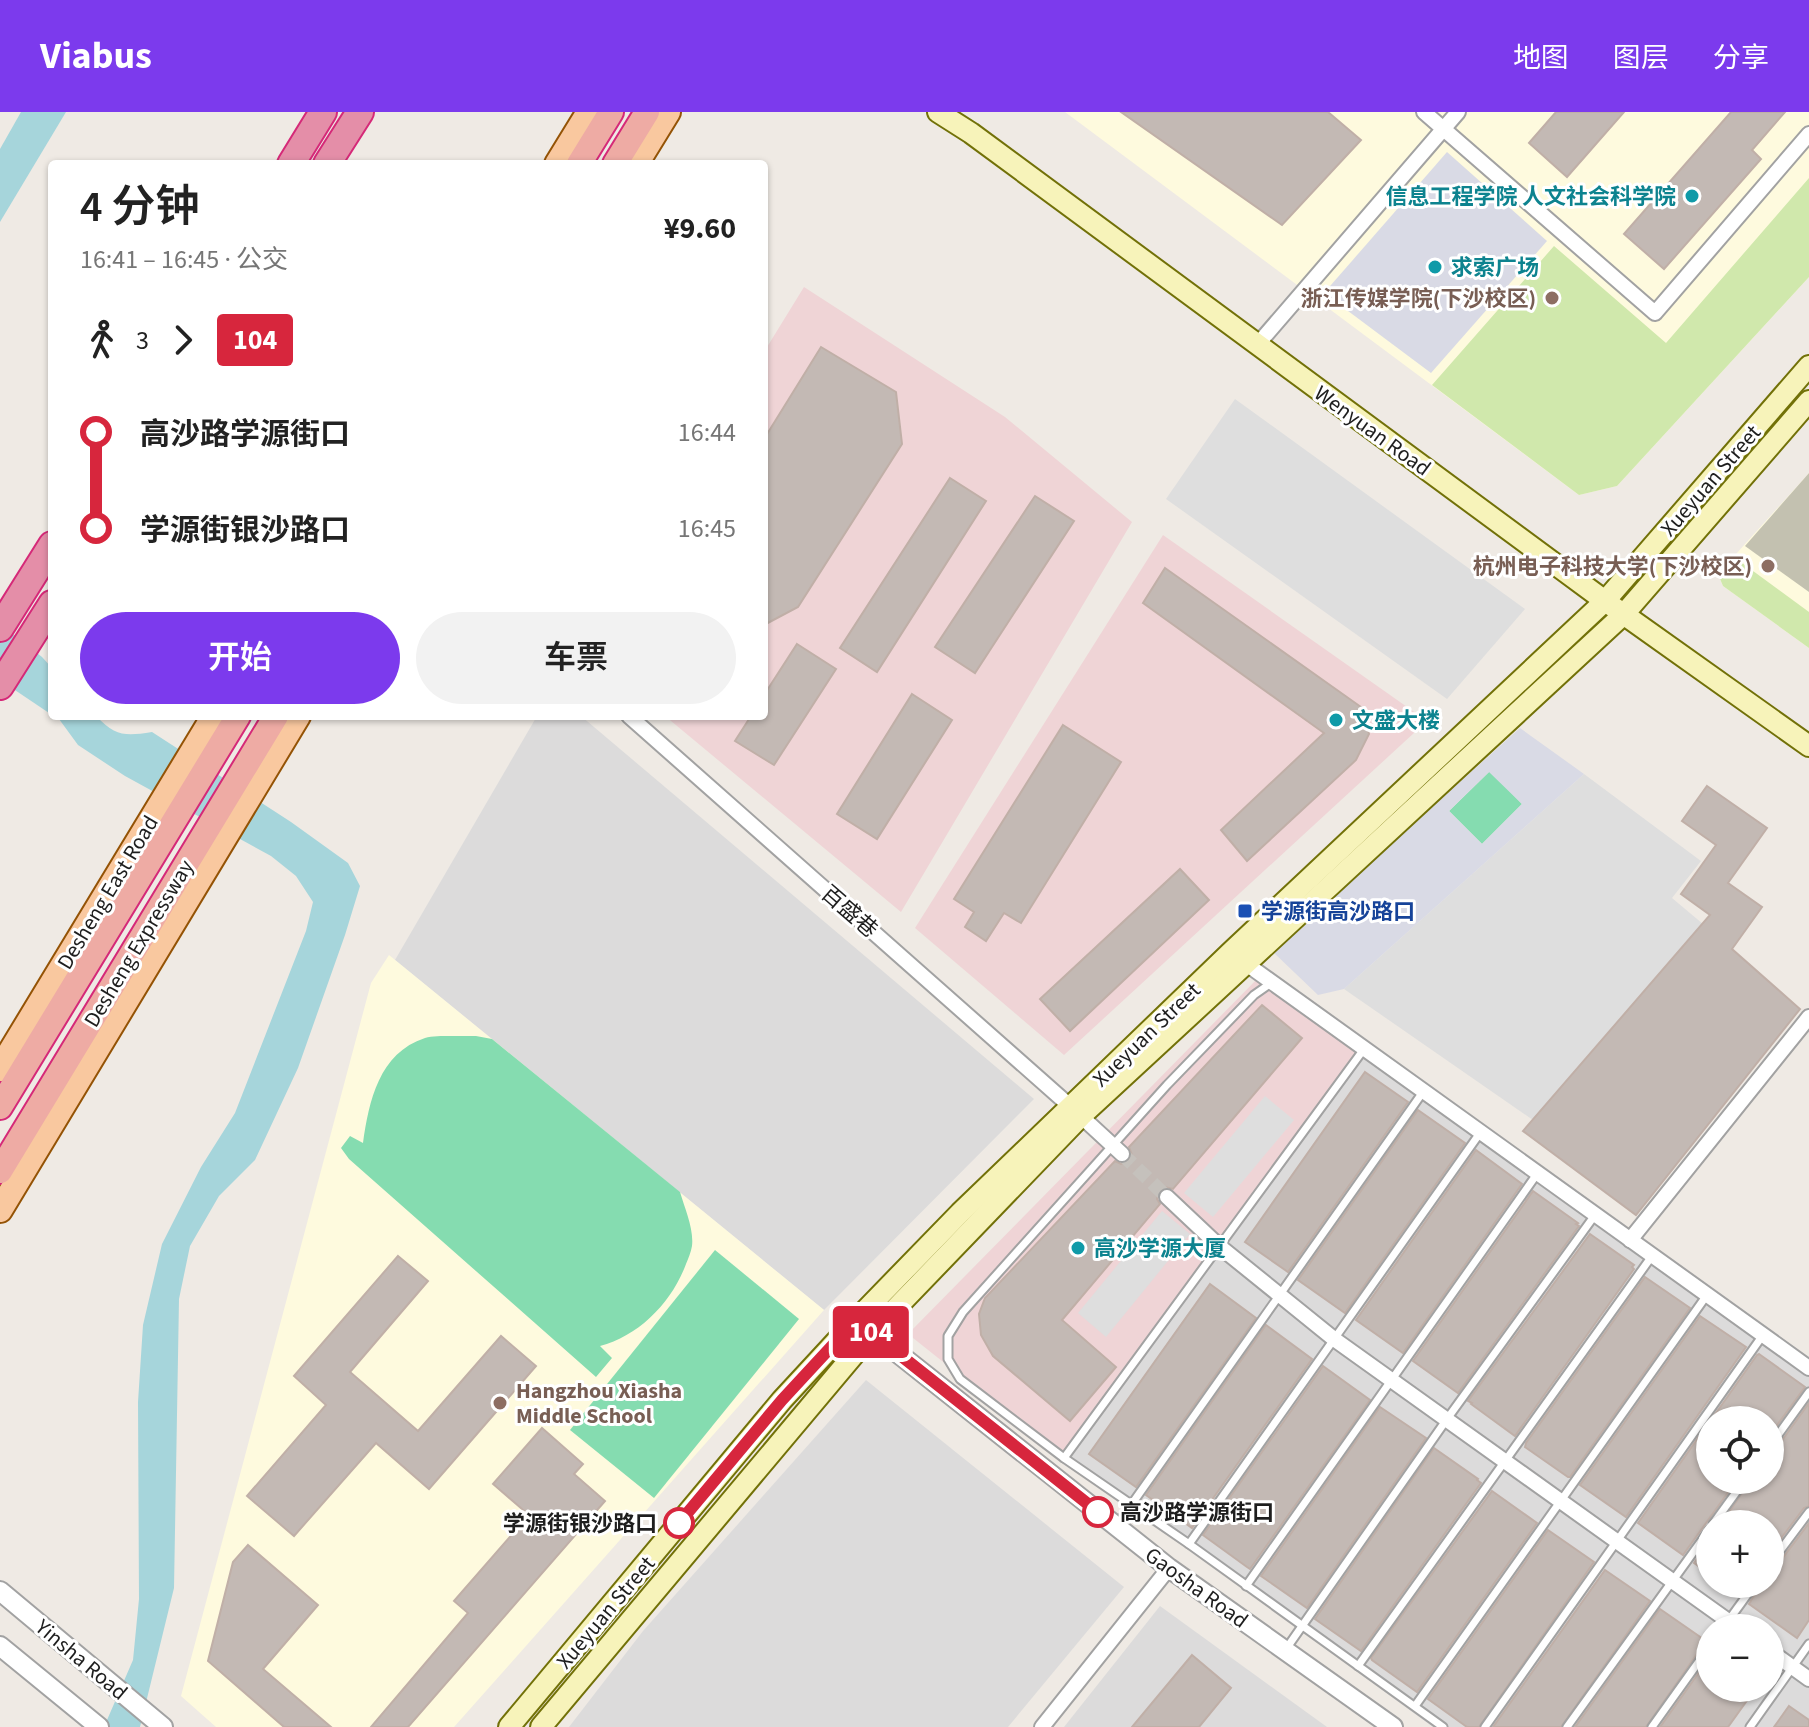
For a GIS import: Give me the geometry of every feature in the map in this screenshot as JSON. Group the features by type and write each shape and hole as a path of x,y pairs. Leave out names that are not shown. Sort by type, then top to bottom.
{"highway":[{"path":"293,160 323,112"},
{"path":"330,160 360,112"},
{"path":"581,160 611,112"},
{"path":"617,160 647,112"},
{"path":"0,628 48,551"},
{"path":"0,686 48,610"},
{"name":"Desheng Expressway","path":"0,1107 236,720"},
{"name":"Desheng Expressway","path":"0,1171 274,720"}],"main road":[{"path":"559,160 589,112"},
{"path":"638,160 668,112"},
{"name":"Wenyuan Road","path":"938,112 971,133 1605,601 1809,746"},
{"name":"Xueyuan Street","path":"509,1727 782,1400 856,1320 960,1213 1076,1112 1605,601 1809,366"},
{"name":"Xueyuan Street","path":"1238,958 1624,614 1809,401"},
{"name":"Desheng East Road","path":"0,1069 212,720"},
{"path":"0,1210 296,720"},
{"name":"Xueyuan Street","path":"541,1727 872,1333 1076,1112"}],"street":[{"path":"1424,112 1655,313 1809,134"},
{"path":"1257,345 1458,112"},
{"name":"百盛巷","path":"634,720 1117,1150"},
{"path":"1238,958 1809,1368"},
{"path":"1630,1240 1809,1017"},
{"path":"1167,1197 1219,1246 1334,1339 1715,1614"},
{"name":"Gaosha Road","path":"856,1320 1169,1568 1393,1727"},
{"path":"1042,1727 1169,1568"},
{"name":"Yinsha Road","path":"0,1591 163,1727"},
{"name":"Yinsha Road","path":"0,1646 99,1727"},
{"path":"1784,1661 1809,1679"}],"lane":[{"path":"1271,983 1254,995 1167,1085 1117,1150 963,1312 948,1336 948,1359 960,1379 1064,1458 1443,1727"},
{"path":"1064,1458 1364,1049"},
{"path":"1115,1526 1423,1092"},
{"path":"1189,1544 1480,1133"},
{"path":"1246,1586 1537,1174"},
{"path":"1285,1650 1595,1215"},
{"path":"1358,1666 1652,1256"},
{"path":"1415,1706 1707,1295"},
{"path":"1485,1727 1763,1335"},
{"path":"1784,1427 1809,1392"},
{"path":"1784,1545 1809,1512"},
{"path":"1567,1727 1696,1548"},
{"path":"1750,1727 1809,1644"},
{"path":"1652,1727 1696,1666"}],"shaded area":[{"name":"浙江传媒学院(下沙校区)","path":"1065,112 1809,112 1809,277 1617,486 1579,495"},
{"name":"求索广场","path":"1447,152 1547,241 1431,373 1324,293"},
{"path":"804,287 1005,417 1132,522 901,912 670,720 768,720 768,346"},
{"path":"1235,399 1525,609 1447,699 1166,499"},
{"name":"杭州电子科技大学(下沙校区)","path":"1809,473 1809,648 1723,586 1718,574"},
{"path":"1809,473 1809,592 1745,546"},
{"path":"1163,535 1427,721 1064,1055 915,928"},
{"path":"535,720 586,720 1034,1099 824,1310 395,960"},
{"path":"1520,728 1584,774 1344,989 1318,995 1272,951","holes":["1489,772 1522,804 1482,844 1449,811"]},
{"path":"1584,774 1701,861 1672,898 1703,924 1533,1120 1344,989"},
{"name":"Hangzhou Xiasha Middle School","path":"389,955 824,1310 454,1727 216,1727 181,1696 371,983"},
{"name":"高沙学源大厦","path":"1261,975 1364,1049 1064,1458 908,1334"},
{"path":"1364,1049 1809,1365 1809,1727 1433,1727 1064,1458"},
{"path":"1265,1096 1294,1120 1213,1217 1184,1193"},
{"path":"1162,1211 1190,1234 1106,1337 1078,1313"},
{"path":"866,1380 1124,1587 1008,1727 569,1727 643,1631"},
{"path":"1160,1606 1327,1727 1064,1727"}],"green space":[{"path":"1809,178 1809,277 1617,486 1579,495 1432,385 1554,246 1666,343"},
{"path":"1734,557 1809,612 1809,648 1723,586 1718,574"},
{"path":"1490,771 1522,804 1482,844 1449,811"},
{"path":"434,1036 492,1039 680,1192 689,1219 692,1246 680,1278 663,1304 641,1326 600,1346 612,1358 596,1377 349,1159 341,1148 350,1136 363,1143 379,1080 397,1055 409,1045"},
{"path":"715,1250 799,1319 654,1498 570,1430"}],"water":[{"path":"21,112 66,112 0,222 0,149"},
{"path":"0,624 48,664 48,712 0,680"},
{"path":"60,720 101,720 122,733 152,732 291,822 348,863 360,886 298,1068 255,1160 219,1196 190,1246 179,1299 174,1588 140,1727 104,1727 133,1660 139,1599 138,1402 143,1325 162,1244 201,1167 235,1113 306,931 313,902 296,876 271,856 125,776 78,745"}],"building":[{"path":"1121,112 1328,112 1361,140 1282,225"},
{"name":"信息工程学院 人文社会科学院","path":"1556,112 1624,112 1567,177 1529,143"},
{"name":"信息工程学院 人文社会科学院","path":"1731,112 1785,112 1752,150 1761,159 1664,269 1624,234"},
{"path":"821,347 896,392 902,444 798,607 768,623 768,433"},
{"path":"950,478 986,501 877,672 840,648"},
{"path":"1035,496 1074,521 975,673 935,647"},
{"name":"文盛大楼","path":"1165,568 1361,707 1369,734 1356,760 1247,861 1221,830 1324,733 1143,603"},
{"path":"797,644 836,669 774,765 735,741 748,720 768,720 768,689"},
{"path":"912,694 952,720 877,839 837,814"},
{"path":"1063,725 1121,762 1021,923 1004,913 986,941 965,927 974,912 954,899"},
{"path":"1707,786 1767,828 1728,883 1762,907 1732,949 1800,1009 1636,1215 1523,1131 1710,915 1681,894 1716,845 1682,821"},
{"path":"1180,869 1209,900 1070,1031 1040,999"},
{"name":"高沙学源大厦","path":"1262,1005 1302,1038 1173,1189 1165,1187 1159,1191 1157,1199 1160,1204 1062,1320 1116,1367 1070,1421 993,1356 981,1335 979,1314 985,1298 1115,1161 1121,1164 1129,1161 1132,1155 1129,1147"},
{"path":"1365,1072 1408,1102 1288,1272 1245,1242"},
{"path":"1418,1110 1465,1143 1345,1313 1298,1280"},
{"path":"1476,1150 1522,1184 1403,1353 1356,1320"},
{"path":"1533,1191 1579,1226 1458,1393 1413,1361"},
{"path":"1590,1234 1634,1265 1634,1269 1515,1436 1468,1401"},
{"path":"398,1256 428,1281 350,1372 418,1431 501,1336 536,1366 429,1489 376,1443 294,1536 247,1496 326,1405 294,1376"},
{"path":"1645,1277 1690,1308 1568,1477 1525,1447 1526,1443"},
{"path":"1210,1284 1256,1318 1136,1487 1089,1454"},
{"path":"1700,1316 1746,1347 1704,1406 1696,1406 1696,1418 1626,1517 1580,1485"},
{"path":"1266,1325 1312,1359 1192,1528 1146,1495"},
{"path":"1757,1355 1805,1387 1784,1416 1784,1406 1721,1406"},
{"path":"1323,1366 1370,1400 1250,1569 1203,1535"},
{"path":"1809,1403 1809,1506 1804,1508 1784,1534 1784,1510 1731,1510 1741,1494 1784,1494 1784,1438"},
{"path":"1380,1407 1426,1438 1307,1608 1261,1576"},
{"path":"542,1428 583,1464 574,1474 605,1501 408,1727 371,1727 468,1613 454,1601 529,1515 493,1484"},
{"path":"1696,1441 1696,1494 1727,1494 1715,1510 1696,1510 1696,1537 1683,1555 1638,1523"},
{"path":"1434,1448 1481,1483 1361,1651 1315,1619"},
{"path":"1492,1491 1537,1523 1417,1692 1371,1658"},
{"path":"1809,1523 1809,1620 1797,1638 1784,1629 1784,1614 1763,1614 1749,1604 1753,1598 1784,1598 1784,1556"},
{"path":"1548,1530 1594,1562 1479,1727 1467,1727 1428,1699"},
{"path":"248,1545 318,1605 263,1669 331,1727 284,1727 208,1661 233,1562"},
{"path":"1605,1570 1650,1601 1561,1727 1493,1727"},
{"path":"1660,1609 1696,1634 1696,1655 1646,1727 1575,1727"},
{"path":"1192,1655 1231,1688 1199,1727 1132,1727"},
{"path":"1696,1677 1696,1702 1746,1702 1728,1727 1660,1727"},
{"path":"1789,1706 1809,1720 1809,1727 1774,1727"}],"tunnel":[{"path":"1122,1154 1167,1197"}],"bus line":[{"name":"104","path":"679,1523 782,1400 856,1320 1098,1512"}],"place":[{"name":"信息工程学院 人文社会科学院","path":"1692,196"},
{"name":"求索广场","path":"1435,267"},
{"name":"浙江传媒学院(下沙校区)","path":"1552,298"},
{"name":"杭州电子科技大学(下沙校区)","path":"1768,566"},
{"name":"文盛大楼","path":"1336,720"},
{"name":"学源街高沙路口","path":"1245,911"},
{"name":"高沙学源大厦","path":"1078,1248"},
{"name":"Hangzhou Xiasha Middle School","path":"500,1403"},
{"name":"高沙路学源街口","path":"1098,1512"},
{"name":"学源街银沙路口","path":"679,1523"}]}
